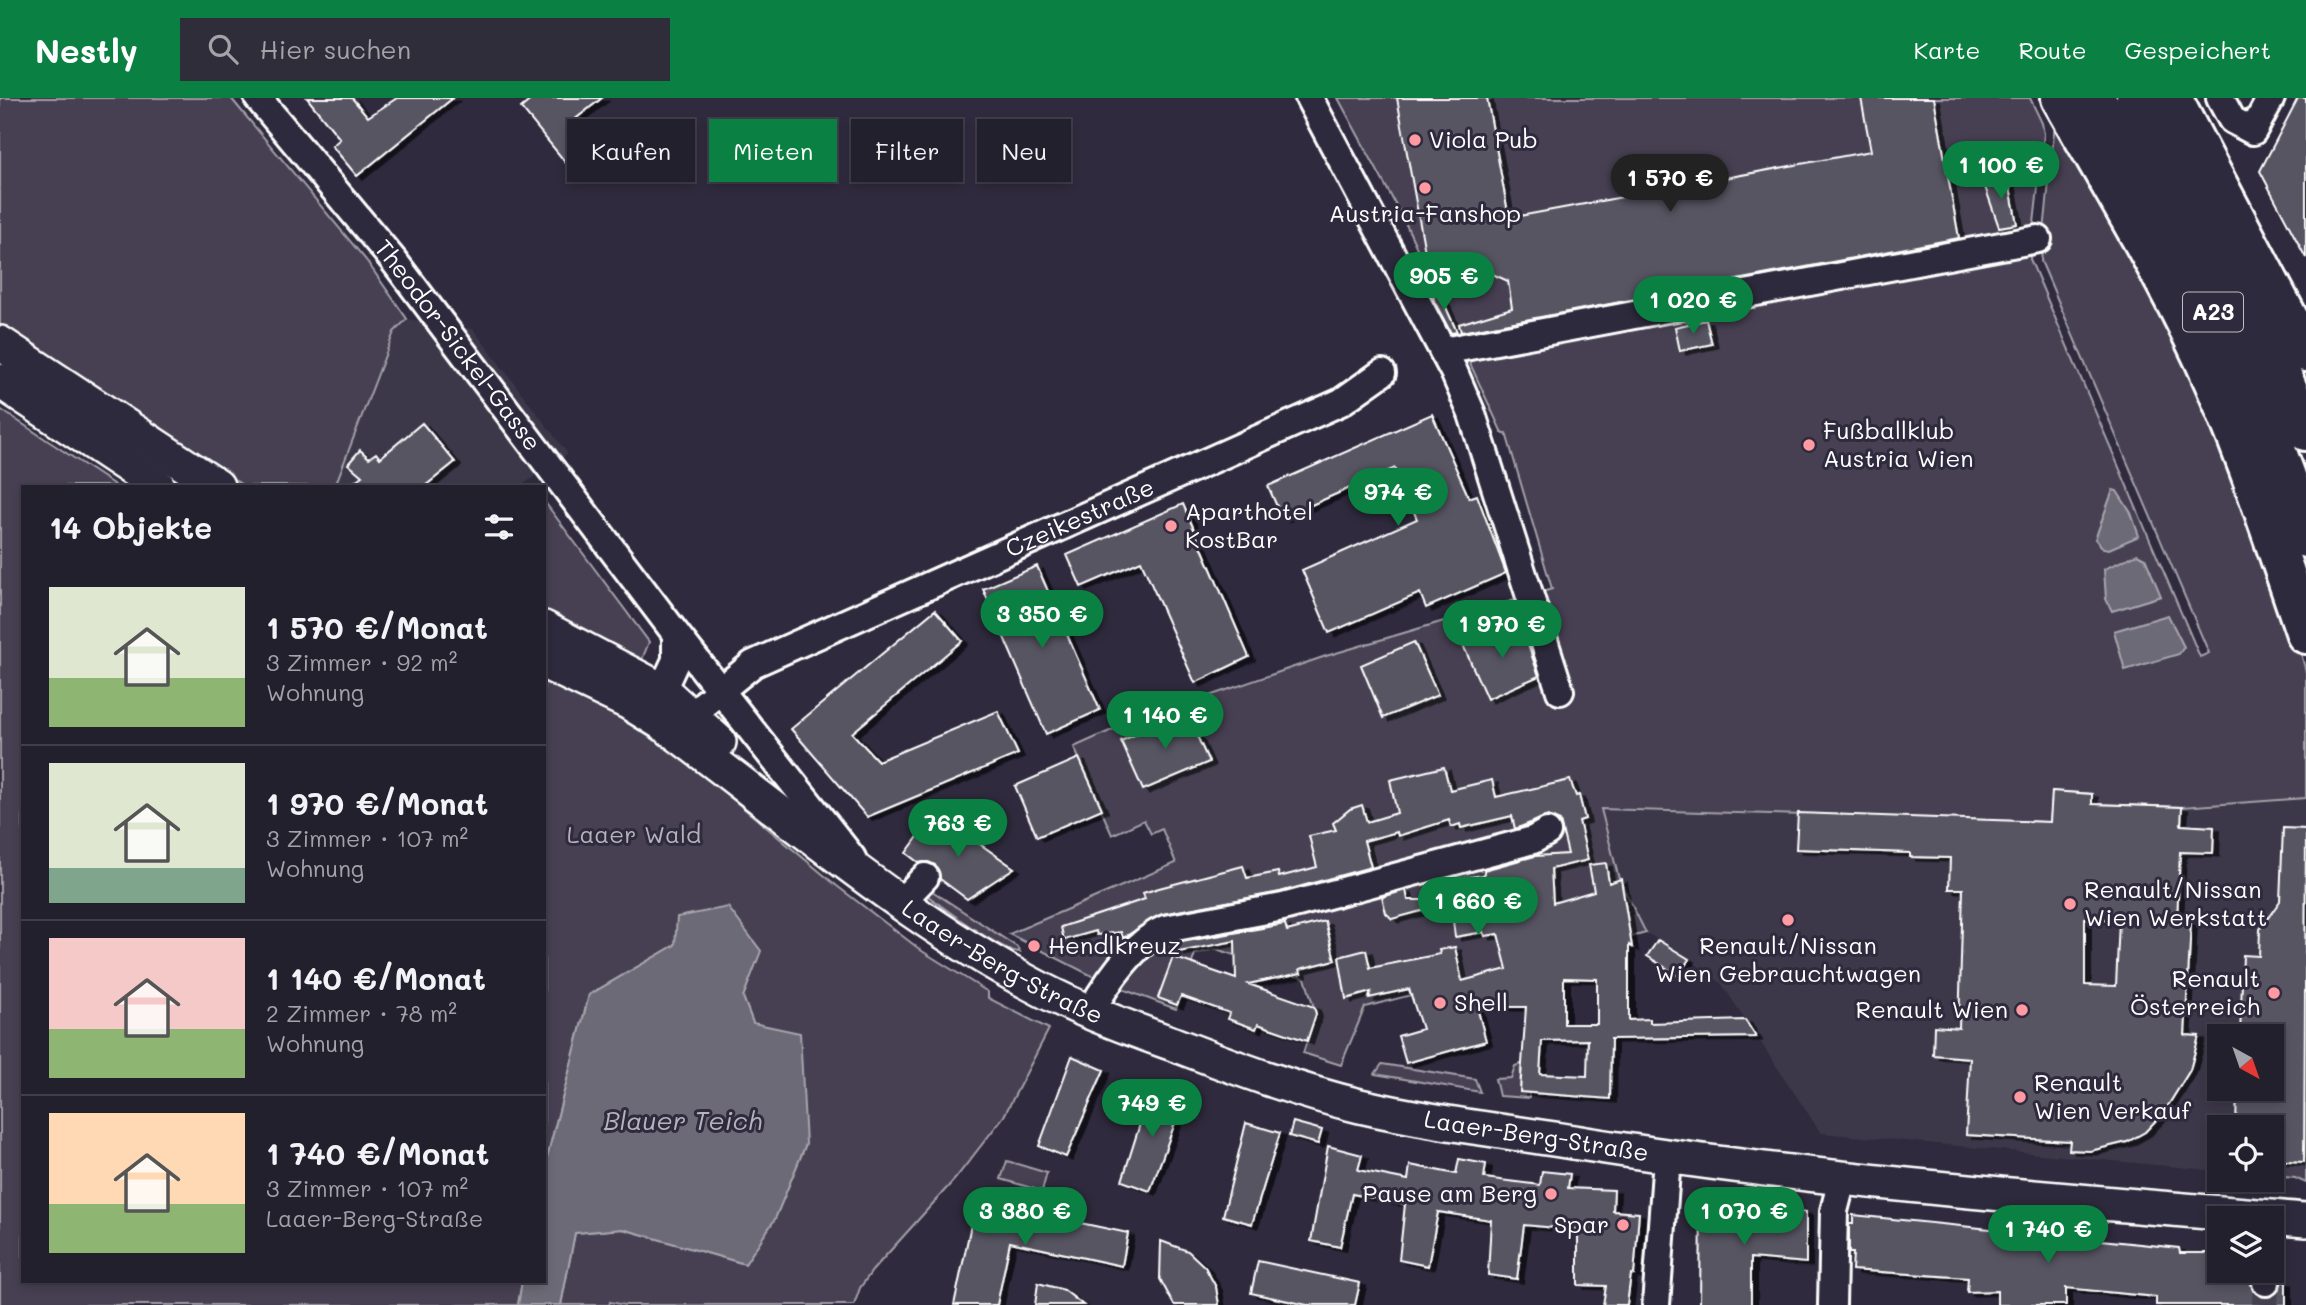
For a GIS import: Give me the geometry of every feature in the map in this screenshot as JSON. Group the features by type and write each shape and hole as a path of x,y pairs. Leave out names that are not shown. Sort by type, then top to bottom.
{"highway":[{"path":"2061,98 2151,258 2204,361 2250,472 2306,634"},
{"name":"A23","path":"2095,98 2229,344 2280,457 2306,538"},
{"name":"A23","path":"2136,98 2261,328 2306,431"},
{"path":"2172,98 2306,352"}],"main road":[{"path":"0,343 215,485"},
{"path":"0,382 156,485"},
{"name":"Laaer-Berg-Straße","path":"546,629 662,690 680,727"},
{"name":"Laaer-Berg-Straße","path":"546,663 680,727 901,902 981,956 1090,1012 1219,1062 1356,1105 1423,1119 1667,1158 1842,1180 2207,1212"},
{"name":"Laaer-Berg-Straße","path":"2284,1219 2306,1220"}],"street":[{"name":"Theodor-Sickel-Gasse","path":"258,98 394,261 677,634 863,873"},
{"path":"1308,98 1448,362 1496,484 1560,691"},
{"path":"2220,98 2232,120 2253,131 2271,98"},
{"path":"1448,362 2038,239"},
{"name":"Czeikestraße","path":"680,727 720,689 753,664 786,647 1341,402 1382,373"},
{"path":"662,690 676,660 677,634"},
{"path":"1090,1012 1109,978 1151,935 1164,929 1283,906 1533,840 1547,832"},
{"path":"901,902 925,877"},
{"path":"1656,1305 1667,1158"},
{"path":"1832,1305 1834,1211 1842,1180"}],"shaded area":[{"path":"407,319 473,329 568,454 522,485 335,485 394,332"},
{"name":"Renault Wien","path":"2052,791 2092,794 2092,804 2306,798 2306,1104 2303,1183 2295,1178 2284,1177 2284,1115 2207,1115 2207,1170 1821,1133 1721,983 1677,950 1646,933 1619,879 1600,809 1951,818"}],"green space":[{"path":"0,98 231,98 366,260 407,319 394,332 335,485 242,485 0,327"},
{"path":"1338,98 2030,98 2042,123 2044,134 2030,259 2200,657 2209,653 2041,261 2055,123 2170,312 2294,627 2306,672 2306,798 2182,807 2092,804 2092,794 2053,791 2050,822 1601,809 1619,879 1646,933 1365,1007 1341,1065 1303,1053 1316,1014 1305,978 1216,949 1195,954 1176,1009 1106,983 1009,934 1176,863 1162,829 1151,834 1144,820 1112,835 1074,747 1121,726 1326,656 1552,589 1506,433 1502,433 1404,220"},
{"path":"0,409 114,485 21,485 21,1283 522,1283 518,1305 0,1305"},
{"path":"546,504 649,642 641,662 546,615"},
{"name":"Laaer Wald","path":"546,681 604,708 687,761 837,886 922,951 988,992 988,998 1049,1029 1004,1116 955,1179 872,1271 860,1288 854,1305 624,1305 610,1302 609,1305 561,1305 575,1233 623,1229 745,1264 753,1023 743,997 760,951 675,945 589,995 546,1161"},
{"path":"923,885 1017,947 1020,952 998,944 969,926 920,890"},
{"path":"1382,1064 1475,1079 1480,1092 1375,1074"},
{"path":"1521,1064 1520,1091 1529,1092 1529,1098 1499,1096 1495,1079 1511,1078 1515,1066"},
{"path":"2306,1104 2306,1183 2284,1177 2284,1161 2304,1162"},
{"path":"1007,1161 1047,1173 1042,1191 1001,1179"}],"water":[{"path":"2113,490 2117,491 2131,513 2139,536 2109,549 2103,548 2095,539"},
{"path":"2137,554 2145,558 2161,596 2112,611 2106,599 2104,569"},
{"path":"2168,615 2184,647 2179,654 2125,670 2114,631"},
{"name":"Blauer Teich","path":"728,907 761,951 743,997 753,1023 800,1033 806,1144 775,1219 745,1264 623,1229 575,1233 561,1305 518,1305 522,1283 546,1283 546,1161 589,995 675,945 677,917"}],"building":[{"path":"307,98 352,98 368,117 397,98 453,98 357,176 332,146 340,139"},
{"path":"533,98 602,98 576,119 567,119 566,163 521,108"},
{"path":"1397,98 1487,98 1509,218 1871,151 1861,98 1934,98 1959,238 1461,332 1459,324 1512,308 1508,281 1488,272 1431,285"},
{"path":"2298,98 2306,98 2306,258 2260,171"},
{"path":"2008,176 2017,224 1999,227 1983,181"},
{"path":"1439,292 1457,332 1451,333 1434,301 1433,293"},
{"path":"1706,320 1712,344 1680,351 1675,327"},
{"path":"1432,414 1469,498 1477,495 1506,573 1426,608 1420,593 1329,633 1302,570 1417,519 1395,468 1282,518 1268,486"},
{"path":"422,423 455,462 426,485 349,485 362,476 348,464 360,450 369,458 376,453 380,458"},
{"path":"1183,504 1249,657 1195,683 1141,561 1081,587 1067,555"},
{"path":"1037,566 1100,710 1046,734 983,589"},
{"path":"935,610 962,641 852,733 878,761 998,711 1018,754 867,817 791,729"},
{"path":"1519,620 1539,676 1487,699 1463,645"},
{"path":"1414,642 1438,695 1383,718 1361,665"},
{"path":"1186,712 1209,762 1143,790 1121,741"},
{"path":"1079,758 1102,809 1037,837 1015,786"},
{"path":"1444,767 1450,790 1492,780 1496,797 1570,780 1576,796 1579,795 1585,819 1579,821 1588,860 1551,869 1553,903 1594,891 1589,865 1606,863 1609,883 1621,879 1632,947 1629,945 1629,1020 1650,1019 1650,1023 1745,1020 1756,1037 1611,1039 1610,1099 1520,1092 1526,1007 1477,1007 1486,1041 1406,1063 1398,1036 1422,1029 1409,989 1369,998 1371,992 1346,999 1339,957 1366,950 1370,968 1440,954 1439,950 1455,947 1462,981 1507,969 1498,934 1485,936 1484,932 1455,937 1452,912 1436,912 1436,907 1392,919 1386,913 1382,897 1406,890 1408,900 1436,900 1436,893 1464,892 1462,878 1484,875 1484,870 1535,856 1568,854 1560,821 1548,816 1515,829 1512,816 1461,828 1460,824 1451,827 1449,820 1398,836 1397,832 1364,841 1371,867 1280,892 1162,914 1123,938 1121,932 1097,935 1096,931 1064,940 1061,927 1145,899 1143,893 1159,888 1243,866 1247,878 1278,872 1279,877 1317,867 1309,836 1336,830 1333,823 1350,809 1362,805 1367,822 1397,813 1390,780","holes":["1564,978 1597,979 1597,1024 1564,1024","1588,1040 1587,1076 1540,1074 1542,1041"]},
{"name":"Renault/Nissan Wien Werkstatt","path":"2052,791 2092,794 2092,804 2182,807 2181,825 2214,827 2213,853 2180,852 2177,921 2191,922 2185,1035 2199,1036 2190,1070 2164,1112 2145,1132 2127,1142 2090,1151 2069,1150 2070,1141 1966,1135 1970,1058 1933,1055 1934,1026 1959,1028 1963,889 1949,889 1950,858 1910,857 1910,853 1796,849 1798,813 2050,822","holes":["2085,918 2119,920 2116,986 2085,985"]},
{"path":"947,821 1014,868 967,899 940,879 935,865 928,862 919,863 906,853 920,834"},
{"name":"Renault Österreich","path":"2283,828 2306,829 2304,1162 2284,1161 2284,1115 2236,1115 2237,1101 2284,1101 2284,1024 2240,1024 2243,955 2259,956 2260,929 2280,901"},
{"path":"1325,921 1335,960 1300,969 1301,973 1248,984 1314,1007 1316,1014 1307,1041 1258,1024 1256,1029 1228,1019 1230,1013 1181,996 1177,1005 1158,998 1173,957 1236,979 1235,941 1179,952 1170,944 1285,924 1287,931"},
{"path":"1658,940 1689,959 1679,976 1647,956"},
{"path":"1072,1056 1104,1070 1066,1157 1039,1146"},
{"path":"1151,1089 1183,1101 1150,1191 1122,1181"},
{"path":"1293,1122 1322,1130 1318,1144 1289,1136"},
{"path":"1246,1123 1280,1133 1252,1224 1223,1216"},
{"path":"1328,1146 1362,1155 1358,1170 1408,1180 1410,1165 1456,1174 1459,1159 1486,1164 1484,1178 1540,1185 1542,1171 1570,1174 1568,1188 1614,1190 1613,1211 1639,1213 1634,1275 1631,1274 1627,1305 1603,1305 1606,1286 1578,1285 1578,1230 1524,1225 1517,1279 1488,1275 1491,1220 1438,1212 1428,1266 1399,1260 1405,1204 1352,1194 1340,1247 1311,1241"},
{"path":"1701,1200 1806,1212 1806,1263 1751,1258 1751,1305 1700,1305"},
{"path":"976,1201 1128,1233 1122,1266 1010,1242 997,1305 954,1305"},
{"path":"1853,1215 2179,1248 2180,1253 2207,1253 2207,1283 2251,1283 2259,1296 2273,1296 2281,1283 2286,1282 2286,1305 2156,1305 2156,1297 2066,1288 2066,1305 1997,1305 1997,1291 1967,1292 1968,1278 1852,1270 1853,1253 1849,1253 1849,1224 1853,1224"},
{"path":"1161,1241 1188,1251 1205,1267 1216,1287 1219,1305 1174,1305 1160,1279"},
{"path":"1258,1261 1360,1283 1355,1305 1307,1305 1251,1293"},
{"path":"1038,1283 1064,1290 1083,1305 1035,1305"}],"tunnel":[{"path":"2265,1305 2266,1283"}],"place":[{"name":"Viola Pub","path":"1415,140"},
{"name":"Austria-Fanshop","path":"1425,188"},
{"name":"Fußballklub Austria Wien","path":"1809,445"},
{"name":"Aparthotel KostBar","path":"1171,526"},
{"name":"Renault/Nissan Wien Werkstatt","path":"2070,904"},
{"name":"Renault/Nissan Wien Gebrauchtwagen","path":"1788,920"},
{"name":"Hendlkreuz","path":"1034,946"},
{"name":"Renault Österreich","path":"2274,993"},
{"name":"Shell","path":"1440,1003"},
{"name":"Renault Wien","path":"2022,1010"},
{"name":"Renault Wien Verkauf","path":"2020,1097"},
{"name":"Pause am Berg","path":"1551,1194"},
{"name":"Spar","path":"1623,1225"}]}
